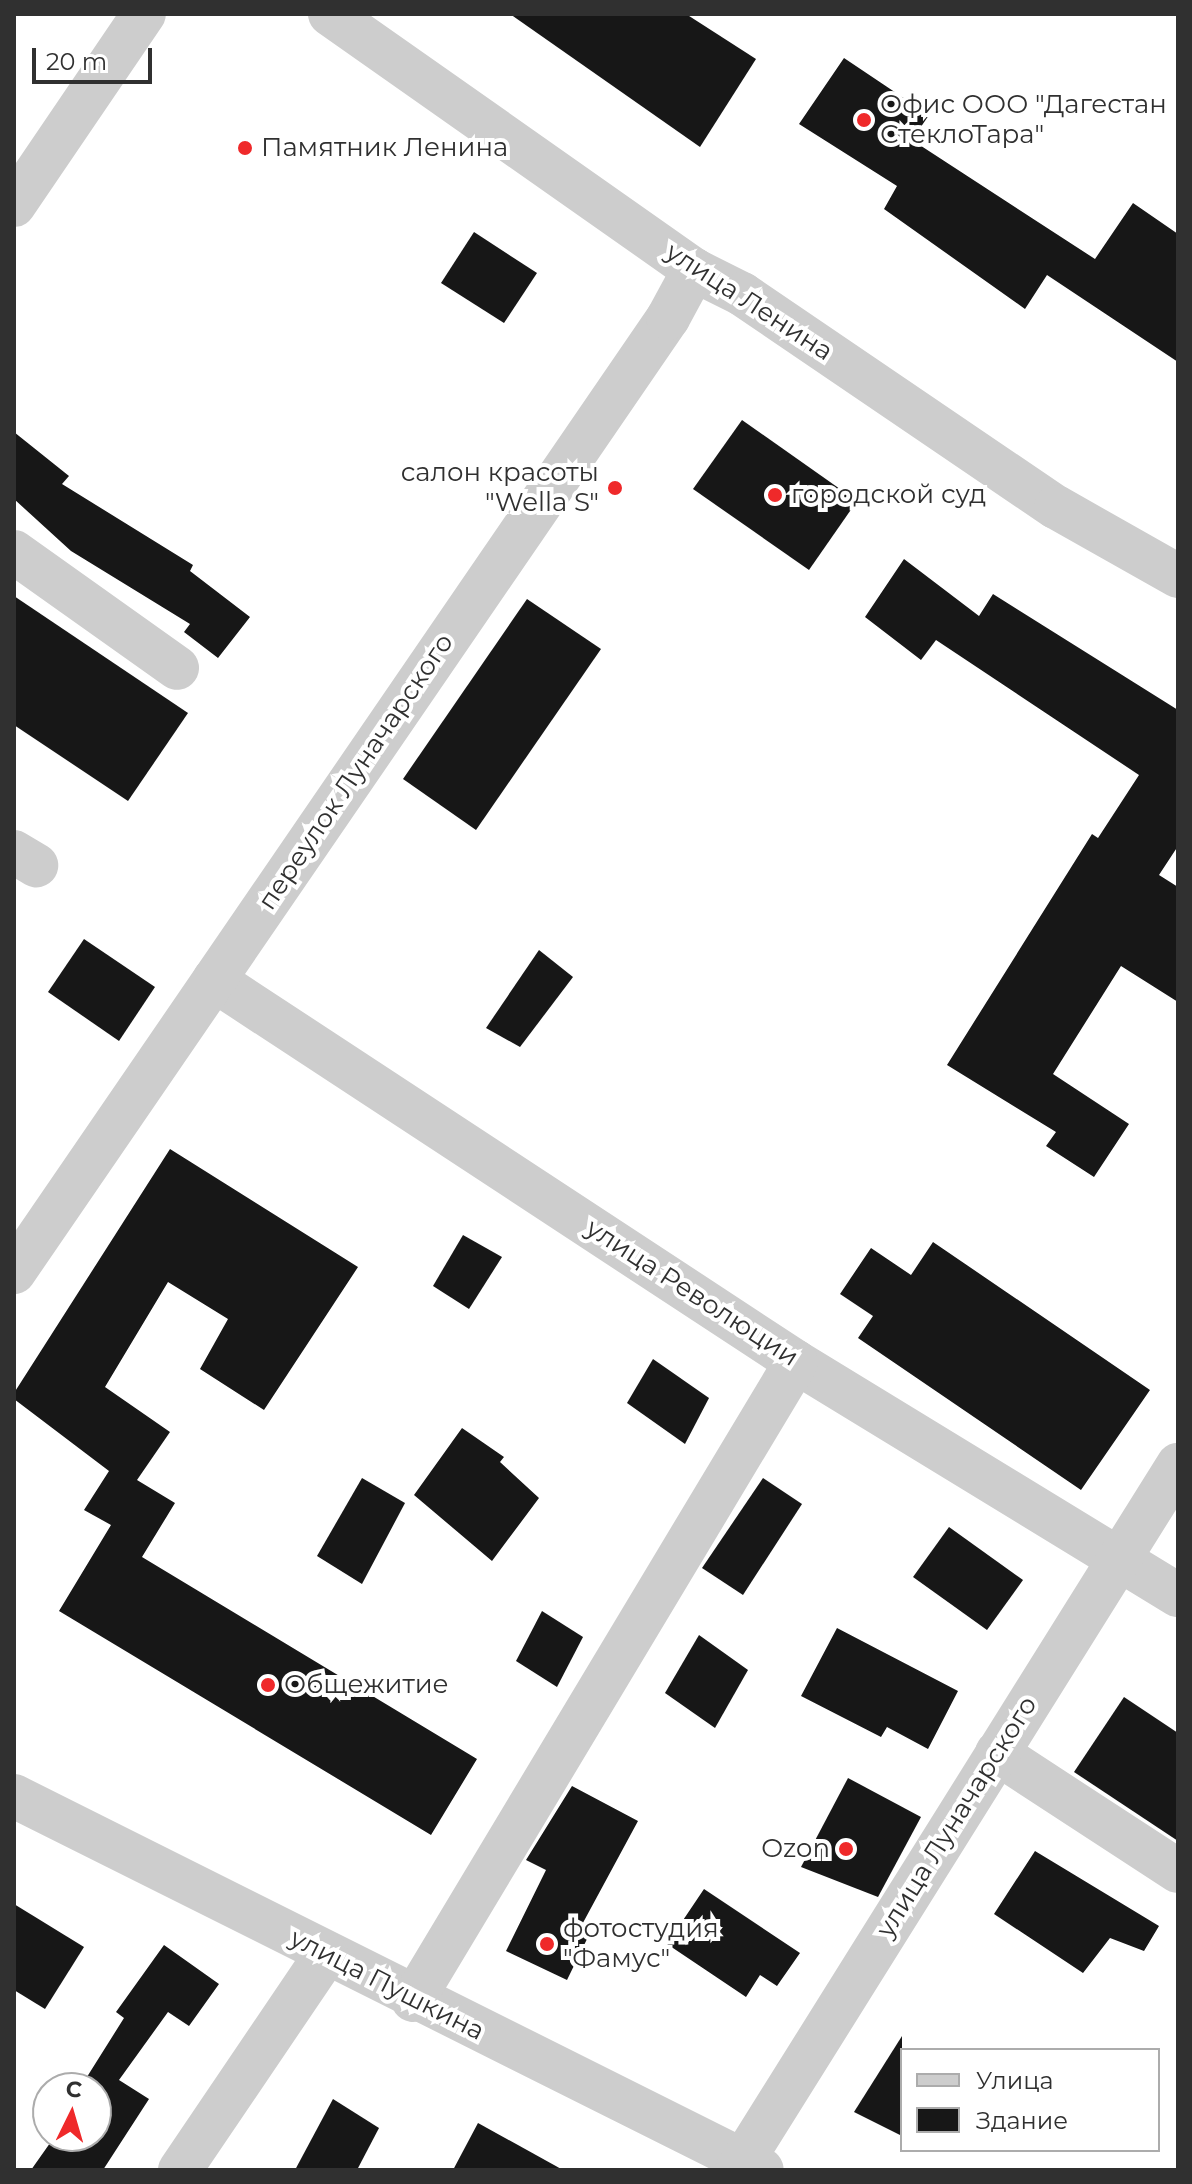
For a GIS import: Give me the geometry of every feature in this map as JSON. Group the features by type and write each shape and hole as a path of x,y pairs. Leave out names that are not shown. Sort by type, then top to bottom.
{"street":[{"path":"14,205 144,14"},
{"name":"улица Ленина","path":"330,14 694,270 742,294 1056,507 1178,576"},
{"name":"переулок Луначарского","path":"14,1272 668,318 694,270"},
{"path":"14,552 177,668"},
{"name":"улица Революции","path":"214,980 796,1362 1178,1595"},
{"path":"413,2000 796,1362"},
{"name":"улица Луначарского","path":"748,2167 997,1753 1178,1465"},
{"path":"997,1753 1178,1871"},
{"name":"улица Пушкина","path":"14,1796 748,2167"},
{"path":"180,2170 326,1954"}],"building":[{"path":"510,14 686,14 756,59 700,147"},
{"path":"844,58 929,115 912,140 1095,259 1133,203 1178,234 1178,362 1047,275 1025,309 884,209 897,186 799,124"},
{"path":"474,232 537,273 504,323 441,283"},
{"name":"городской суд","path":"742,420 857,501 809,570 693,489"},
{"path":"14,432 69,476 62,484 193,565 190,571 250,617 218,658 184,632 190,624 71,551 14,499"},
{"path":"904,559 979,616 993,594 1178,710 1178,846 1159,875 1178,887 1178,1002 1121,966 1053,1074 1129,1124 1094,1177 1046,1146 1056,1132 947,1065 1092,834 1098,838 1139,775 936,640 921,660 865,617"},
{"path":"14,596 188,713 128,801 14,725"},
{"path":"527,599 601,649 476,830 403,779"},
{"path":"84,939 155,987 119,1041 48,992"},
{"path":"539,950 573,977 520,1047 486,1028"},
{"path":"170,1149 358,1267 264,1410 200,1369 228,1319 168,1282 105,1387 170,1432 137,1480 175,1503 142,1557 477,1759 431,1835 59,1611 111,1525 84,1510 109,1471 14,1399 14,1393"},
{"path":"463,1235 502,1257 469,1309 433,1286"},
{"path":"933,1242 1150,1390 1081,1490 858,1338 873,1316 840,1294 871,1248 911,1275"},
{"path":"653,1359 709,1398 685,1444 627,1403"},
{"path":"462,1428 504,1457 500,1462 539,1498 492,1561 414,1495"},
{"path":"362,1478 405,1503 362,1584 317,1556"},
{"path":"763,1478 802,1504 743,1595 702,1568"},
{"path":"949,1527 1023,1580 987,1630 913,1577"},
{"path":"542,1611 583,1637 557,1687 516,1661"},
{"path":"837,1628 958,1691 928,1749 887,1727 881,1737 801,1696"},
{"path":"699,1635 748,1670 715,1728 665,1693"},
{"path":"1124,1697 1178,1733 1178,1841 1074,1772"},
{"path":"848,1778 921,1817 878,1897 801,1867"},
{"path":"572,1786 638,1821 578,1932 588,1937 567,1980 506,1951 546,1870 526,1860"},
{"path":"1035,1851 1159,1926 1144,1951 1110,1938 1083,1973 994,1914"},
{"path":"704,1889 800,1953 777,1986 760,1975 746,1997 667,1944"},
{"path":"14,1904 84,1947 45,2009 14,1990"},
{"path":"164,1945 219,1984 189,2026 168,2012 119,2080 149,2099 103,2170 31,2170 44,2152 112,2152 112,2072 90,2072 124,2018 116,2012"},
{"path":"902,2036 900,2135 854,2112"},
{"path":"333,2099 379,2128 357,2170 295,2170"},
{"path":"478,2123 563,2170 453,2170"}],"place":[{"name":"Офис ООО \"Дагестан СтеклоТара\"","path":"864,120"},
{"name":"Памятник Ленина","path":"245,148"},
{"name":"салон красоты \"Wella S\"","path":"615,488"},
{"name":"городской суд","path":"775,495"},
{"name":"Общежитие","path":"268,1685"},
{"name":"Ozon","path":"846,1849"},
{"name":"фотостудия \"Фамус\"","path":"547,1944"}]}
